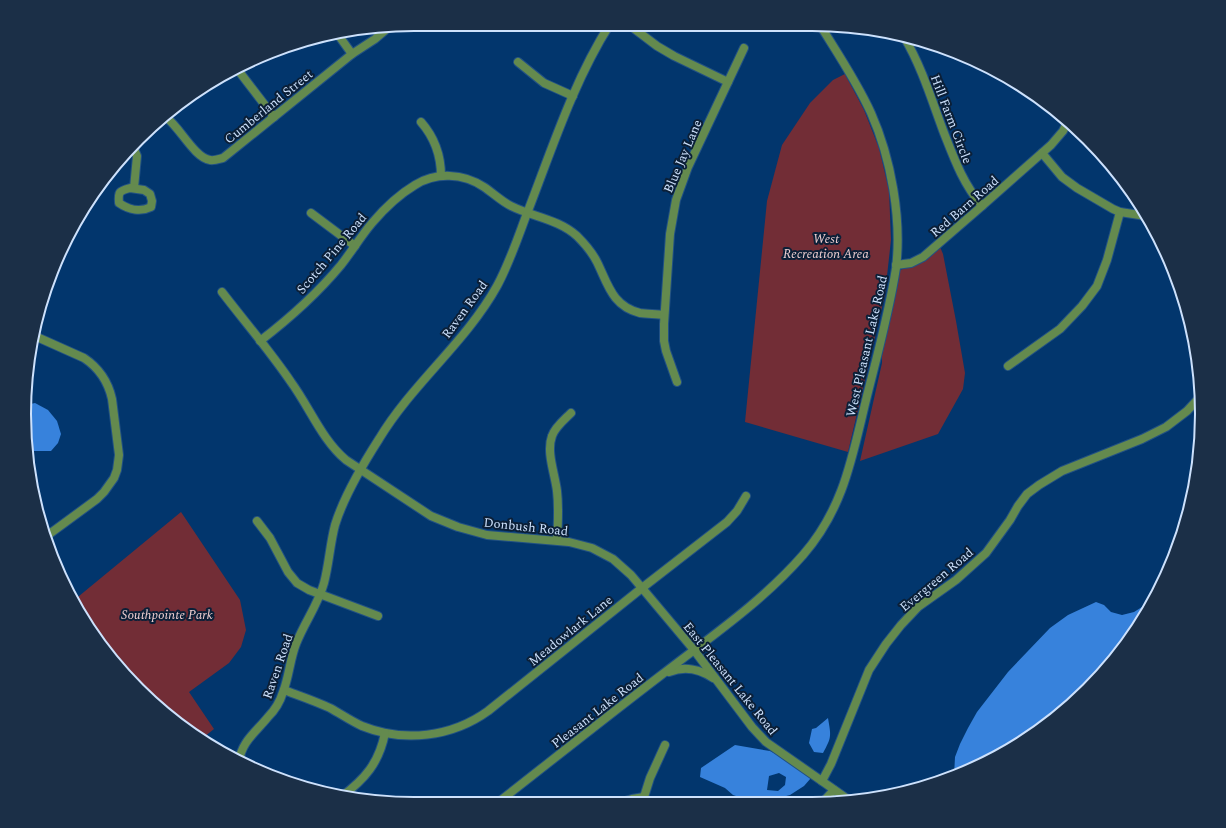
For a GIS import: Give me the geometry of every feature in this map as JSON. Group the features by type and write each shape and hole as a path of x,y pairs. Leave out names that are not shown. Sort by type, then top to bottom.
{"street":[{"name":"Raven Road","path":"240,756 246,742 278,704 284,690 296,644 320,594 335,527 344,502 379,438 395,415 470,325 487,301 504,271 573,96 594,51 606,31"},
{"path":"638,31 674,56 728,82"},
{"name":"West Pleasant Lake Road","path":"712,635 766,592 788,571 815,540 833,511 841,494 851,462 889,307 896,265 897,228 896,205 892,179 883,144 872,114 863,95 824,31"},
{"name":"Cumberland Street","path":"169,120 174,123 199,156 210,160 223,158 352,54 383,33"},
{"path":"340,38 352,54"},
{"name":"Hill Farm Circle","path":"907,43 919,65 958,168 970,190 982,206"},
{"name":"Blue Jay Lane","path":"677,382 666,351 664,330 670,234 676,200 688,167 744,48"},
{"path":"518,62 544,83 573,96"},
{"path":"240,73 274,117"},
{"path":"421,122 436,145 441,163 441,176"},
{"path":"1065,126 1059,137 1042,153 1055,169 1069,183 1100,203 1120,212 1139,215"},
{"path":"134,188 137,156 135,151"},
{"name":"Red Barn Road","path":"896,265 910,263 923,257 1042,153"},
{"name":"Scotch Pine Road","path":"260,342 313,296 328,280 356,246 372,223 381,214 407,191 422,181 441,176 459,177 484,187 502,201 528,212"},
{"path":"528,212 558,223 576,235 591,252 610,292 620,303 641,313 664,315"},
{"path":"1008,366 1060,329 1082,306 1097,286 1107,260 1120,212"},
{"path":"311,213 356,246"},
{"path":"222,292 292,383 332,447 346,460 361,469"},
{"path":"38,338 84,358 93,365 102,376 110,390 112,399 119,455 117,470 114,478 104,492 50,533"},
{"name":"Evergreen Road","path":"822,781 831,764 869,670 886,644 918,607 956,580 986,553 1027,494 1062,471 1141,440 1162,429 1177,420 1195,402"},
{"path":"557,540 558,504 550,442 555,429 571,413"},
{"name":"Donbush Road","path":"361,469 426,512 458,527 487,535 557,540 580,544 602,553 622,567 673,625"},
{"name":"Meadowlark Lane","path":"284,690 316,702 362,726 385,733 407,736 434,734 458,728 488,711 727,522 738,511 746,496"},
{"path":"257,521 270,538 292,578 303,587 378,616"},
{"name":"East Pleasant Lake Road","path":"673,625 694,650 752,727 766,742 842,796"},
{"name":"Pleasant Lake Road","path":"505,797 712,635"},
{"path":"661,675 676,669 693,669 708,675 720,684"},
{"path":"348,791 360,782 372,767 381,750 385,733"},
{"path":"646,797 650,778 665,745"},
{"path":"828,796 834,790"}],"green space":[{"name":"West Recreation Area","path":"845,74 864,110 879,148 889,190 891,240 885,294 848,452 745,422 767,201 782,145 810,103 833,80"},
{"name":"West Recreation Area","path":"940,247 943,254 965,373 963,389 938,434 860,461 882,363 882,355 900,270 908,267"},
{"name":"Southpointe Park","path":"181,512 240,600 246,630 241,647 229,663 189,692 214,729 206,735 181,718 143,685 110,647 77,597"}],"water":[{"path":"35,403 48,410 57,421 61,434 58,443 51,451 33,451 31,404"},
{"path":"1096,602 1104,605 1111,612 1122,615 1134,612 1145,603 1116,647 1100,667 1065,702 1045,718 1004,746 954,770 955,757 960,744 977,712 1008,672 1050,628 1068,615"},
{"path":"828,718 830,733 828,743 823,753 814,752 809,743 812,729 816,728"},
{"path":"735,745 770,751 784,758 811,778 804,786 790,795 782,797 739,797 733,795 725,788 700,777 701,768","holes":["779,773 786,777 785,785 778,791 767,790 769,776"]}]}
